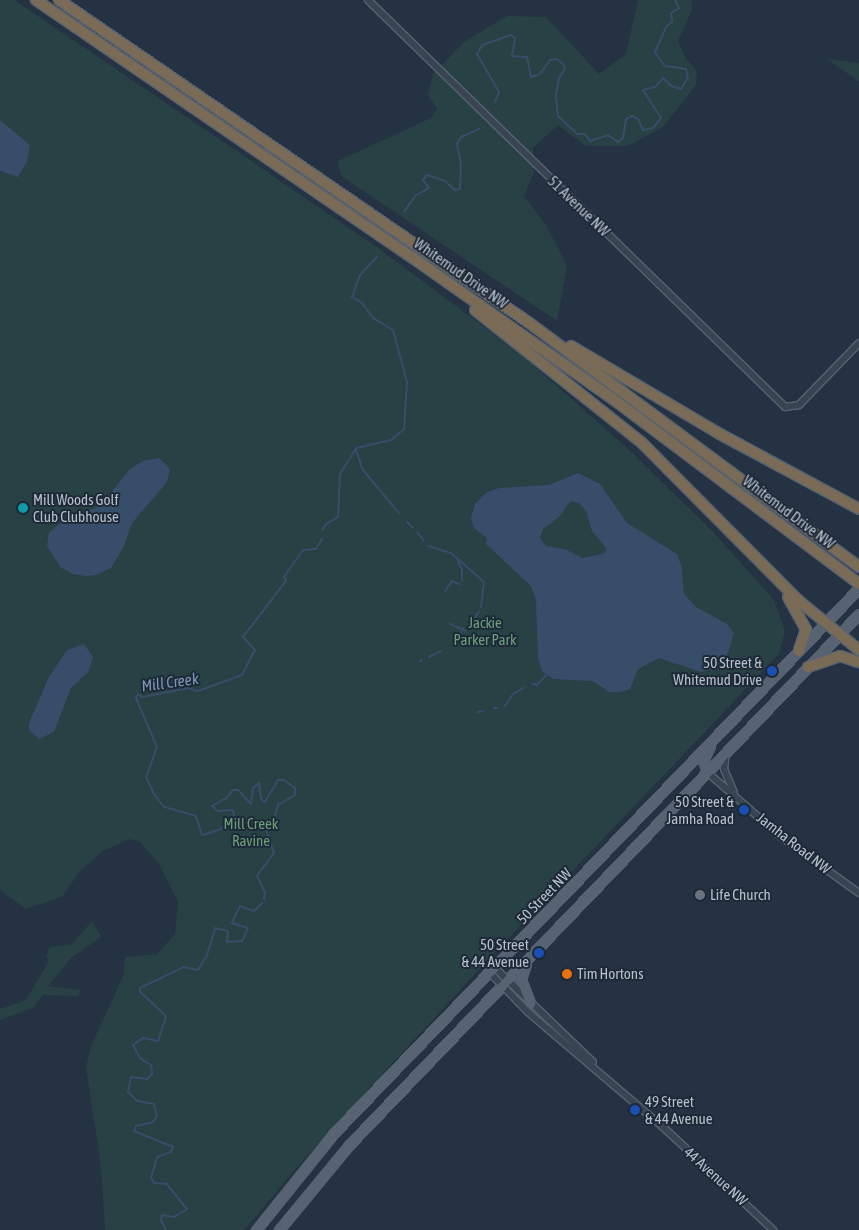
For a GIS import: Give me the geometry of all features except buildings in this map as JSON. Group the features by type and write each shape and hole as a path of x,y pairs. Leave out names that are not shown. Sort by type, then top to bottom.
{"highway":[{"name":"Whitemud Drive NW","path":"36,0 413,258 613,399 859,586"},
{"name":"Whitemud Drive NW","path":"59,0 528,322 859,567"},
{"path":"413,258 642,443 768,570 825,623 859,650"},
{"path":"528,322 835,498 859,514"},
{"path":"835,498 859,509"},
{"path":"768,570 804,624 806,635 799,651"},
{"path":"808,667 836,657 859,662"}],"main road":[{"name":"50 Street NW","path":"256,1230 334,1133 799,651 859,586"},
{"path":"279,1230 349,1144 859,615"},
{"path":"707,772 702,761 715,737"},
{"path":"530,956 521,979 530,1003"}],"street":[{"name":"51 Avenue NW","path":"368,0 782,404 793,408 804,400 859,343"},
{"path":"726,753 724,769 736,795"},
{"name":"Jamha Road NW","path":"707,772 736,795 780,836 859,894"},
{"name":"44 Avenue NW","path":"492,970 561,1041 613,1083"},
{"name":"44 Avenue NW","path":"504,983 530,1003 613,1083 772,1230"}],"green space":[{"name":"Jackie Parker Park","path":"0,0 14,0 225,143 378,248 522,355 628,449 715,534 774,600 785,631 779,654 485,963 306,1157 244,1230 105,1230 101,1167 86,1067 91,1046 124,974 125,957 157,954 175,934 178,902 159,864 140,842 130,839 103,851 80,871 62,897 26,909 0,890"},
{"path":"638,0 691,0 692,10 678,41 685,57 697,71 696,85 663,127 628,146 586,146 558,125 533,148 534,172 524,196 546,225 567,266 557,321 341,176 338,161 431,118 437,109 428,95 433,74 464,42 507,16 546,17 599,74 626,54"},
{"path":"827,59 859,63 859,81 858,81"},
{"path":"92,921 101,937 71,958 48,986 81,990 78,996 43,995 33,1008 0,1020 0,1009 26,1000 49,961 46,956 50,947 71,945"}],"water":[{"path":"0,120 30,145 27,162 18,177 0,171"},
{"path":"159,458 170,469 167,482 132,523 124,546 111,568 96,575 86,576 73,574 60,567 47,546 49,533 58,525 101,505 130,469 143,461"},
{"path":"578,473 600,484 627,523 677,554 682,568 684,594 696,607 727,624 734,633 726,659 715,668 701,672 659,658 638,669 630,689 620,692 609,692 593,681 553,679 542,671 538,658 536,600 531,586 486,544 487,538 474,528 471,518 475,504 487,492 499,488 549,485","holes":["571,501 579,503 586,511 592,531 607,549 603,554 582,558 565,549 546,546 540,538 543,529 559,517"]},
{"path":"84,644 93,657 89,671 71,688 54,732 39,739 29,730 29,723 49,677 67,650"}],"waterway":[{"name":"Mill Creek","path":"495,102 499,92 477,54 482,45 511,35 515,38 512,56 527,57 531,77 540,74 550,60 557,59 563,64 565,69 559,78 556,95 558,116 577,134 585,134 590,141 608,135 618,142 623,138 626,119 632,116 638,119 643,130 653,128 661,118 643,90 655,87 663,78 671,86 681,89 688,78 686,69 665,66 655,52 666,27 672,22 671,13 679,8 675,0"},
{"name":"Mill Creek","path":"404,212 415,196 429,188 423,180 427,175 445,181 455,190 460,189 461,164 457,144 461,137 479,129"},
{"name":"Mill Creek","path":"322,530 326,524 338,517 340,474 356,448 391,440 404,429 407,382 393,330 373,318 362,303 352,297 360,275 377,257"},
{"path":"356,450 363,470 399,513"},
{"path":"407,522 413,528"},
{"path":"417,532 424,541"},
{"name":"Mill Creek","path":"264,899 265,893 257,876 274,853 265,827 274,820 278,805 295,795 295,788 284,780 278,780 265,802 261,799 259,783 253,788 251,804 238,790 233,790 226,798 212,806 218,811 233,810 234,817 221,829 202,835 196,816 164,807 154,794 146,777 157,747 136,698 138,694 142,697 188,688 198,691 242,675 255,650 243,637 286,581 284,577 303,550 316,549 322,539"},
{"path":"429,546 451,553 484,582 481,607"},
{"path":"458,561 462,570 462,581"},
{"path":"445,591 452,581 459,584"},
{"path":"468,626 479,612"},
{"path":"450,624 466,631"},
{"path":"456,644 463,629"},
{"path":"429,657 441,651"},
{"path":"533,684 537,685 546,675"},
{"path":"505,706 513,694 523,688"},
{"path":"478,712 483,711"},
{"name":"Mill Creek","path":"166,1230 161,1220 162,1215 174,1217 187,1209 167,1184 154,1183 151,1178 157,1157 171,1152 173,1147 134,1131 136,1126 153,1122 157,1116 154,1104 137,1101 128,1092 131,1077 147,1079 152,1074 151,1065 140,1058 133,1045 143,1038 158,1041 166,1016 140,992 140,988 184,967 198,970 207,955 215,928 228,931 227,942 242,941 248,928 232,923 240,906 254,911 262,903"}],"place":[{"name":"Mill Woods Golf Club Clubhouse","path":"23,508"},
{"name":"50 Street & Whitemud Drive","path":"772,671"},
{"name":"50 Street & Jamha Road","path":"744,810"},
{"name":"Life Church","path":"700,895"},
{"name":"50 Street & 44 Avenue","path":"539,953"},
{"name":"Tim Hortons","path":"567,974"},
{"name":"49 Street & 44 Avenue","path":"635,1110"}],"park label":[{"name":"Mill Creek Ravine","path":"251,832"}]}
